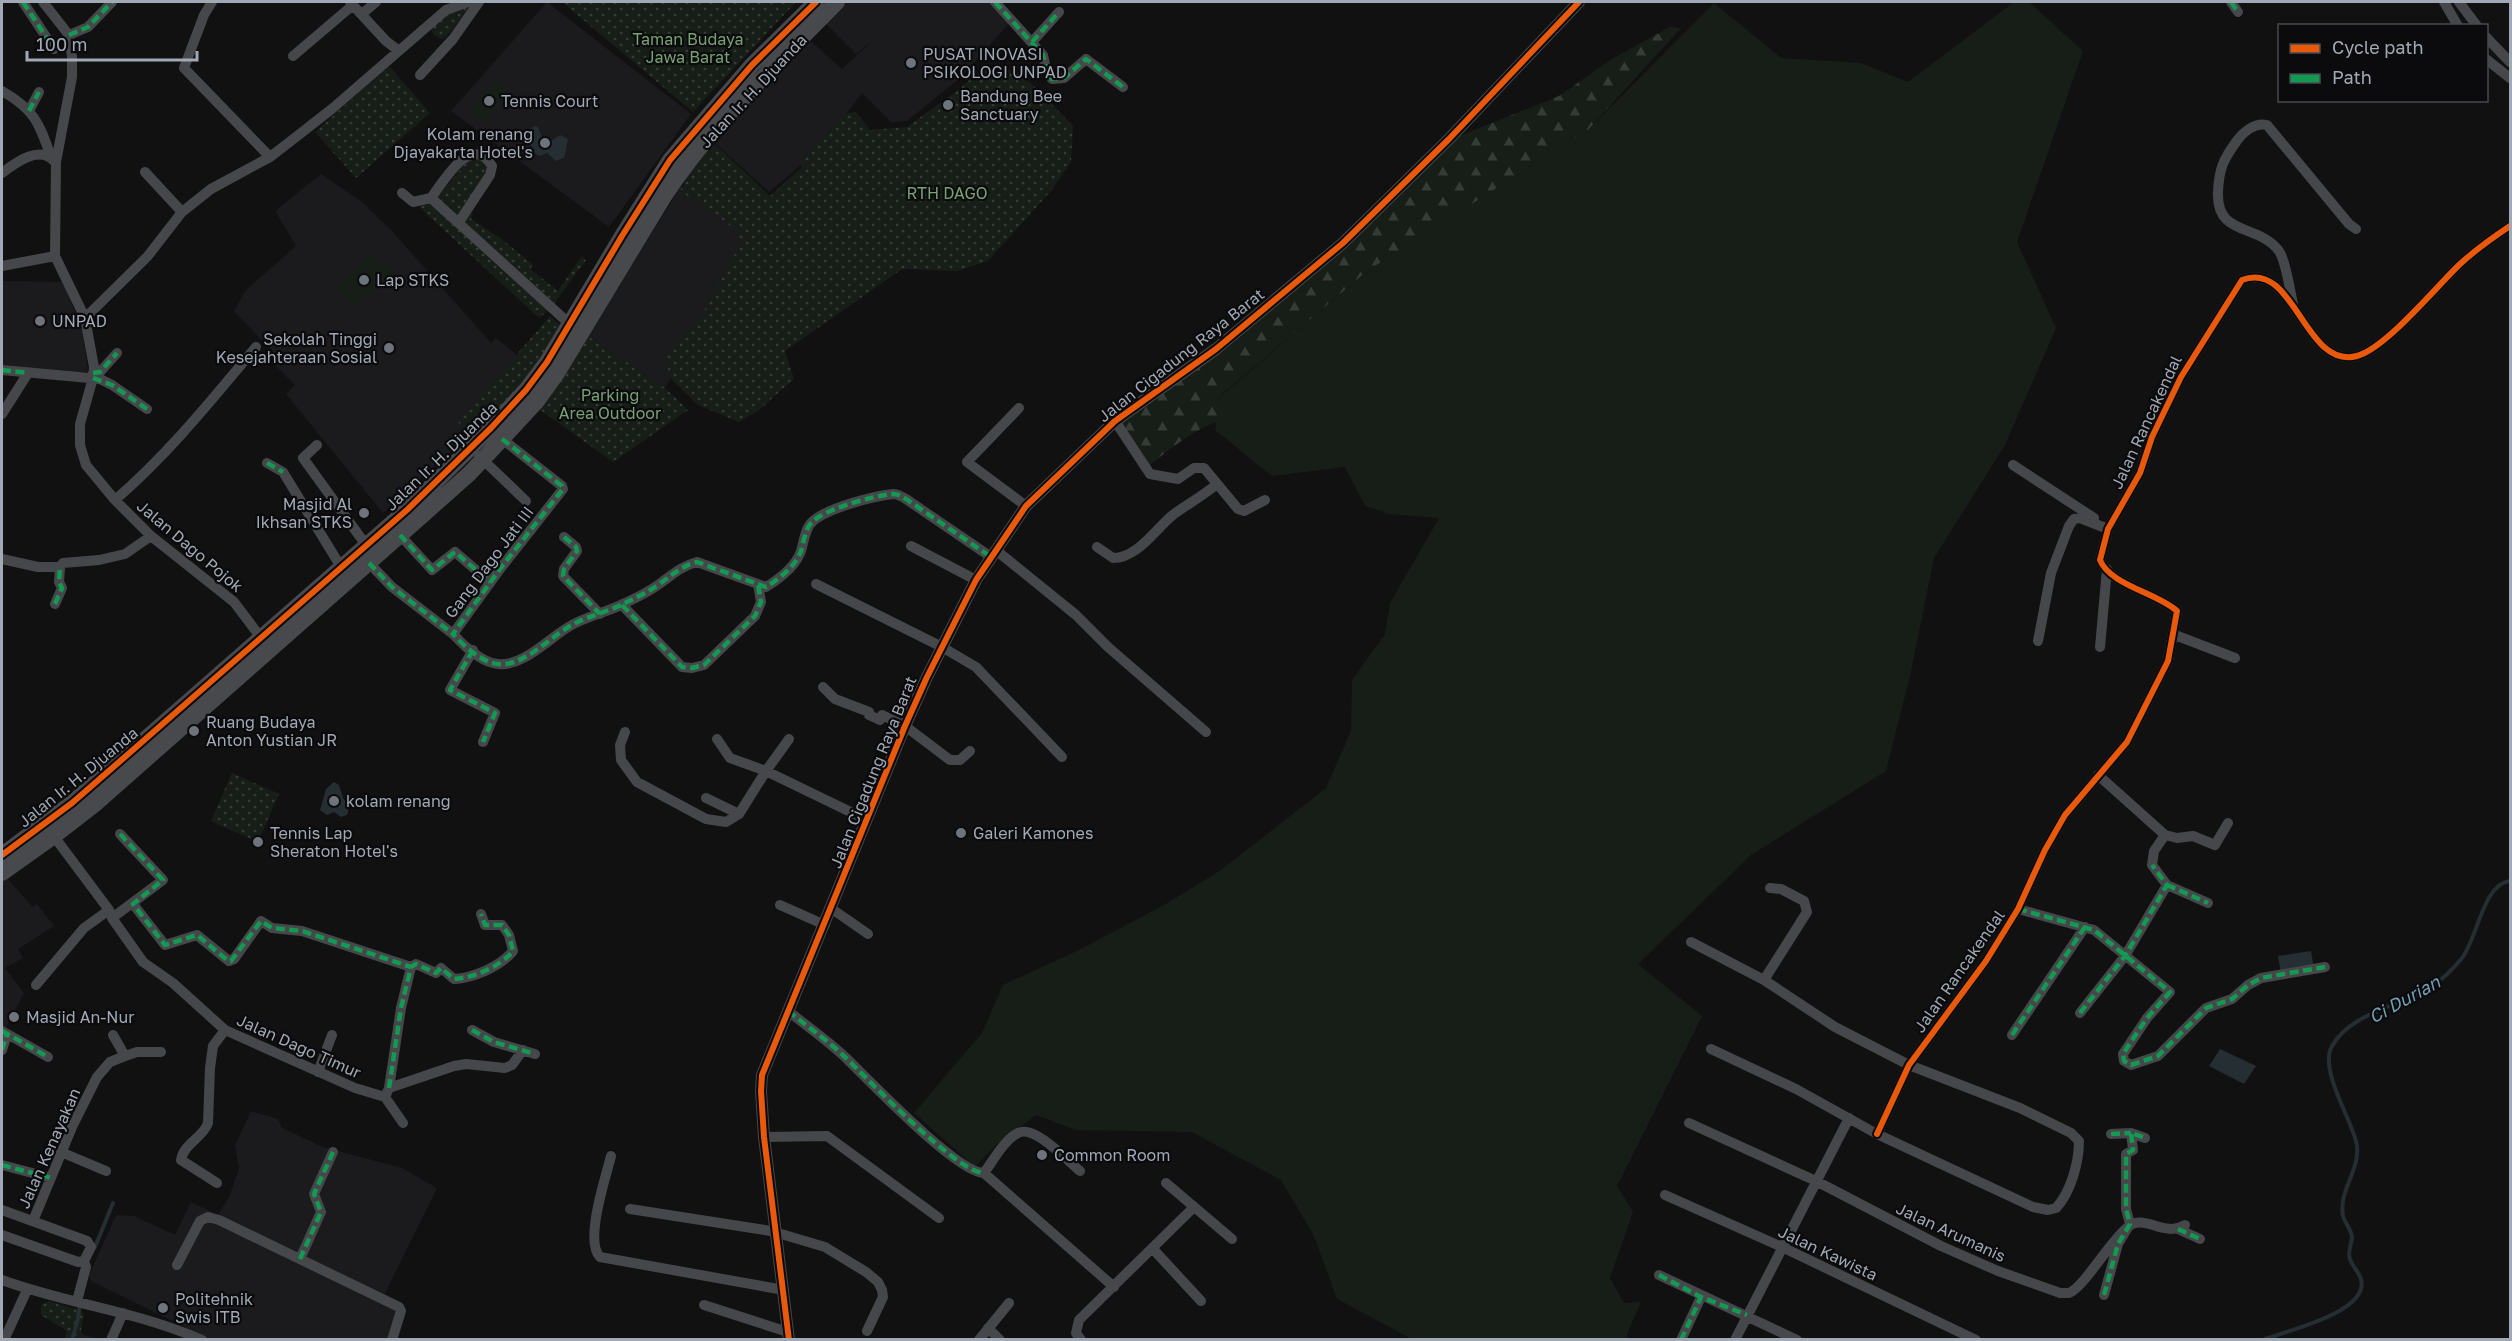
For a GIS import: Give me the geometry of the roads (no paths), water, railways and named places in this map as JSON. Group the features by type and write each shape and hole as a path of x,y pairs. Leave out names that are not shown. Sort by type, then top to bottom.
{"main road":[{"name":"Jalan Ir. H. Djuanda","path":"2,873 50,830 117,764 369,563 400,535 477,454 575,328 683,170 817,5 837,2"},
{"name":"Jalan Ir. H. Djuanda","path":"266,644 341,567 366,545 477,454 502,439 546,390 575,328"},
{"name":"Jalan Ir. H. Djuanda","path":"4,850 50,830"}],"street":[{"path":"23,2 54,49"},
{"path":"43,2 69,35 88,27 112,2"},
{"path":"212,2 204,15 184,68 270,157"},
{"path":"362,14 376,2"},
{"path":"85,318 147,256 182,212 211,189 270,157 333,108 446,10 468,2"},
{"path":"420,75 453,39 479,2"},
{"path":"995,2 1043,55 1046,69 1052,79 1064,78 1086,59 1123,87"},
{"name":"Jalan Cigadung Raya Barat","path":"789,1336 764,1137 760,1091 762,1075 832,909 905,726 976,580 1026,506 1115,421 1216,349 1343,243 1431,153 1449,139 1579,2"},
{"path":"2231,2 2238,12"},
{"path":"2444,2 2457,24"},
{"path":"2459,2 2476,24"},
{"path":"293,57 352,3 386,41 399,51"},
{"path":"1032,42 1059,12"},
{"name":"Jalan Dago Pojok","path":"69,35 72,76 54,159 55,256 85,318 93,375 80,424 80,445 86,465 115,500 151,536 234,602 266,644"},
{"path":"2488,39 2511,62"},
{"path":"2488,60 2511,78"},
{"path":"2,91 29,111 40,125 54,159"},
{"path":"29,111 39,92"},
{"path":"2293,304 2280,252 2268,241 2231,224 2221,215 2217,207 2222,162 2241,136 2257,125 2267,125 2349,224 2356,229"},
{"path":"2,173 28,156 41,155 54,159"},
{"path":"402,193 415,202 431,198 468,155 486,157 492,166 489,178 459,222"},
{"path":"145,172 182,212"},
{"path":"431,198 575,328"},
{"name":"Jalan Rancakendal","path":"1877,1134 1910,1065 1986,961 2018,909 2055,831 2127,742 2168,661 2175,635 2177,611 2158,597 2129,584 2107,569 2100,560 2110,526 2140,473 2152,437 2181,376 2242,280 2253,276 2268,278 2293,304 2304,324 2335,354 2347,357 2360,355 2390,334 2476,249 2511,226"},
{"path":"2,266 55,256"},
{"path":"115,500 152,468 256,347"},
{"path":"2,370 93,375 100,372 117,353"},
{"path":"2,414 28,373"},
{"path":"93,375 147,409"},
{"path":"1019,408 968,462 1026,506"},
{"path":"1115,421 1150,474 1178,479 1194,468 1204,468 1241,510 1265,500"},
{"name":"Gang Dago Jati III","path":"502,439 563,489 490,582 453,634 491,663 501,665 533,653 572,624 622,605 659,585 686,565 697,562 758,584"},
{"path":"317,445 303,458 366,545"},
{"path":"477,454 526,501"},
{"path":"267,463 283,472 341,567"},
{"path":"2013,465 2091,517 2110,526"},
{"path":"1097,547 1113,558 1133,551 1176,513 1188,507 1217,484"},
{"path":"758,584 764,587 768,585 795,563 808,529 814,520 854,503 894,494 906,499 994,554 1076,615 1108,647 1206,732"},
{"path":"2038,641 2051,573 2069,526 2074,519 2080,518 2110,526"},
{"path":"400,535 432,570 454,552 490,582"},
{"path":"55,604 62,589 59,582 60,567 63,563 99,560 125,554 151,536"},
{"path":"564,537 576,547 577,551 564,569 563,576 600,614"},
{"path":"911,546 976,580"},
{"path":"2,559 38,567 60,567"},
{"path":"369,563 392,587 453,634"},
{"path":"2100,647 2107,569"},
{"path":"622,605 682,667 692,668 704,665 755,616 760,602 758,584"},
{"path":"816,584 942,646 976,667 1062,757"},
{"path":"2175,635 2235,658"},
{"path":"473,650 450,690 495,713 483,742"},
{"path":"823,687 835,699 869,712 869,715 880,720 882,715 905,726 950,760 960,760 970,751"},
{"path":"625,732 620,745 621,760 637,782 706,819 726,822 739,814 789,738"},
{"path":"717,739 729,758 766,771 867,820"},
{"path":"2098,775 2165,835 2177,838 2193,836 2215,845 2228,823"},
{"path":"706,798 739,814"},
{"name":"Jalan Dago Timur","path":"50,830 143,962 173,983 225,1030 355,1088 387,1093"},
{"path":"36,985 84,928 133,904 163,880 120,834"},
{"path":"2165,835 2154,850 2152,865 2167,885 2208,903"},
{"path":"2080,1013 2125,956 2167,885"},
{"path":"1764,980 1807,912 1804,901 1781,889 1770,888"},
{"path":"133,904 165,945 197,935 227,960 234,959 261,921 272,928 302,931 411,967"},
{"path":"780,905 825,925"},
{"path":"832,909 868,934"},
{"path":"2018,909 2085,927 2105,936 2125,956 2170,993 2147,1018 2123,1054 2124,1061 2131,1065 2158,1056 2206,1008 2232,999 2248,985 2261,978 2325,968"},
{"path":"404,1123 387,1093 400,1008 411,967 416,964 436,973 441,968 454,979 474,977 505,961 513,951 509,935 502,925 484,925 481,914"},
{"path":"2012,1035 2085,927"},
{"path":"1691,942 1764,980 1835,1027 1910,1065 2020,1108 2076,1137 2079,1141 2079,1152 2073,1175 2065,1195 2056,1208 2048,1210 2033,1206 1877,1134 1796,1089 1711,1049"},
{"path":"788,1011 822,1037 910,1120 972,1171 984,1173 1114,1287"},
{"path":"217,1183 181,1160 186,1149 206,1131 213,1046 225,1030"},
{"path":"472,1030 494,1042 535,1054"},
{"path":"2,1050 4,1032 48,1057"},
{"path":"113,1035 125,1056 137,1052 161,1052"},
{"path":"318,1072 332,1035"},
{"path":"387,1093 454,1066 466,1064 505,1068 512,1065 523,1050"},
{"name":"Jalan Kenayakan","path":"33,1221 61,1152 97,1077 111,1062 125,1056"},
{"path":"1735,1340 1849,1118"},
{"name":"Jalan Arumanis","path":"1689,1123 1816,1181 1941,1246 1998,1271 2060,1293 2069,1293 2080,1285 2106,1250 2130,1224"},
{"path":"984,1173 1008,1142 1018,1133 1025,1131 1052,1146 1080,1171"},
{"path":"2104,1295 2118,1244 2130,1224 2126,1201 2126,1154 2133,1150 2131,1133"},
{"path":"2111,1134 2131,1133 2145,1138"},
{"path":"764,1137 827,1136 939,1218"},
{"path":"61,1152 106,1171"},
{"path":"300,1259 321,1212 314,1194 333,1152"},
{"path":"610,1155 595,1221 595,1249 600,1257 784,1290"},
{"path":"2,1166 51,1178"},
{"path":"1166,1183 1232,1239"},
{"name":"Jalan Kawista","path":"1665,1195 1782,1247 1976,1340"},
{"path":"1081,1340 1076,1333 1079,1320 1194,1207"},
{"path":"630,1209 777,1232 825,1247 878,1282 883,1298 867,1331"},
{"path":"2,1210 87,1241 91,1247 84,1261 86,1267 77,1301"},
{"path":"177,1265 203,1218 219,1220 401,1309 392,1340"},
{"path":"2130,1224 2144,1223 2169,1230 2181,1227 2200,1239"},
{"path":"2,1235 78,1262 84,1261"},
{"path":"1153,1249 1201,1301"},
{"path":"1659,1275 1701,1297 1797,1340"},
{"path":"2,1280 27,1290 123,1313 202,1340"},
{"path":"4,1340 27,1290"},
{"path":"1681,1340 1701,1297"},
{"path":"979,1340 1009,1303"},
{"path":"704,1305 789,1336"},
{"path":"111,1340 123,1313"},
{"path":"988,1328 1000,1340"}],"waterway":[{"name":"Ci Durian","path":"2263,1340 2306,1326 2339,1311 2352,1302 2360,1291 2361,1279 2349,1256 2352,1237 2343,1216 2342,1206 2356,1160 2356,1141 2332,1080 2329,1067 2332,1046 2351,1025 2420,993 2448,974 2468,949 2493,891 2501,884 2510,881"},
{"path":"95,1247 113,1203"},
{"path":"72,1340 80,1303"}],"place":[{"name":"PUSAT INOVASI PSIKOLOGI UNPAD","path":"911,63"},
{"name":"Tennis Court","path":"489,101"},
{"name":"Bandung Bee Sanctuary","path":"948,105"},
{"name":"Kolam renang Djayakarta Hotel's","path":"545,143"},
{"name":"Lap STKS","path":"364,280"},
{"name":"UNPAD","path":"40,321"},
{"name":"Sekolah Tinggi Kesejahteraan Sosial","path":"389,348"},
{"name":"Masjid Al Ikhsan STKS","path":"364,513"},
{"name":"Ruang Budaya Anton Yustian JR","path":"194,731"},
{"name":"kolam renang","path":"334,801"},
{"name":"Galeri Kamones","path":"961,833"},
{"name":"Tennis Lap Sheraton Hotel's","path":"258,842"},
{"name":"Masjid An-Nur","path":"14,1017"},
{"name":"Common Room","path":"1042,1155"},
{"name":"Politehnik Swis ITB","path":"163,1308"}],"park label":[{"name":"Taman Budaya Jawa Barat","path":"688,48"},
{"name":"RTH DAGO","path":"947,193"},
{"name":"Parking Area Outdoor","path":"610,404"}]}
